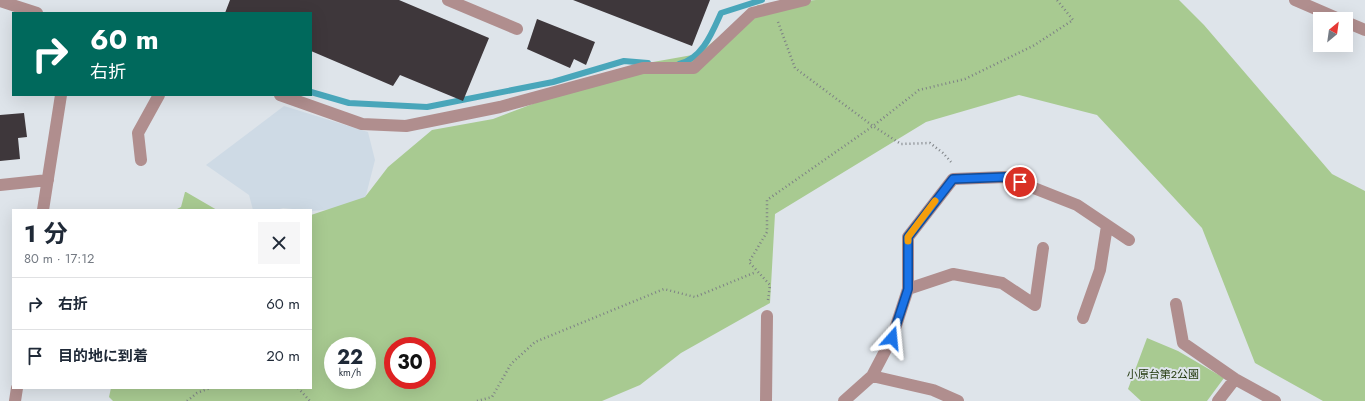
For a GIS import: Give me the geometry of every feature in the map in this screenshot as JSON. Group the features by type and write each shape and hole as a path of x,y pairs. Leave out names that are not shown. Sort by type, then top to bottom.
{"street":[{"path":"448,0 516,29"},
{"path":"283,96 362,124 406,126 500,107 643,68 694,68 752,13 806,0"},
{"path":"1295,0 1323,12"},
{"path":"0,1 34,12"},
{"path":"1353,25 1365,30"},
{"path":"43,209 61,96"},
{"path":"141,160 138,133 158,96"},
{"path":"844,401 872,376 892,338 908,289 908,237 953,179 1006,177 1077,205 1129,240"},
{"path":"0,185 48,180"},
{"path":"1083,318 1100,270 1107,226"},
{"path":"908,289 953,274 1002,283 1035,306 1044,248"},
{"path":"1176,304 1183,343 1235,379 1275,401"},
{"path":"766,316 766,401"},
{"path":"872,376 933,390 958,401"},
{"path":"1218,401 1235,379"},
{"path":"15,401 17,389"}],"path":[{"path":"766,316 770,285 756,272 749,262 767,232 767,200 873,126 919,90 965,79 1033,46 1073,20 1057,0"},
{"path":"773,8 795,68 873,126 901,144 930,143 943,153 965,179"},
{"path":"478,401 492,397 511,364 536,342 664,289 695,297 756,272"},
{"path":"187,401 197,393 207,389"},
{"path":"299,389 310,401"}],"shaded area":[{"path":"284,106 368,132 375,160 363,207 312,211 312,209 283,208 253,209 249,195 206,165"}],"green space":[{"path":"816,0 1179,0 1204,25 1332,174 1365,191 1365,401 1323,401 1255,363 1202,228 1097,115 1019,95 926,122 775,214 770,303 681,353 640,385 602,401 113,401 109,397 111,389 312,389 312,215 365,197 388,167 432,130 493,119 636,65 698,54 758,5"},
{"path":"186,192 215,209 177,209 181,207"},
{"name":"小原台第2公園","path":"1147,338 1178,351 1224,378 1207,401 1141,401 1128,389"}],"building":[{"path":"230,0 399,0 489,38 463,101 400,75 393,86 312,51 312,12 225,12"},
{"path":"573,0 710,0 692,46"},
{"path":"537,19 595,42 586,65 574,59 570,68 527,49"},
{"path":"24,113 27,137 18,138 20,159 0,161 0,115"}],"waterway":[{"path":"679,64 694,57 700,51 710,37 721,13 762,0"},
{"path":"312,92 349,103 427,107 553,82 624,61 648,63"}],"slow traffic":[{"path":"908,241 908,237 935,201"}],"route":[{"path":"892,338 908,289 908,237 953,179 1006,177 1020,182"}]}
